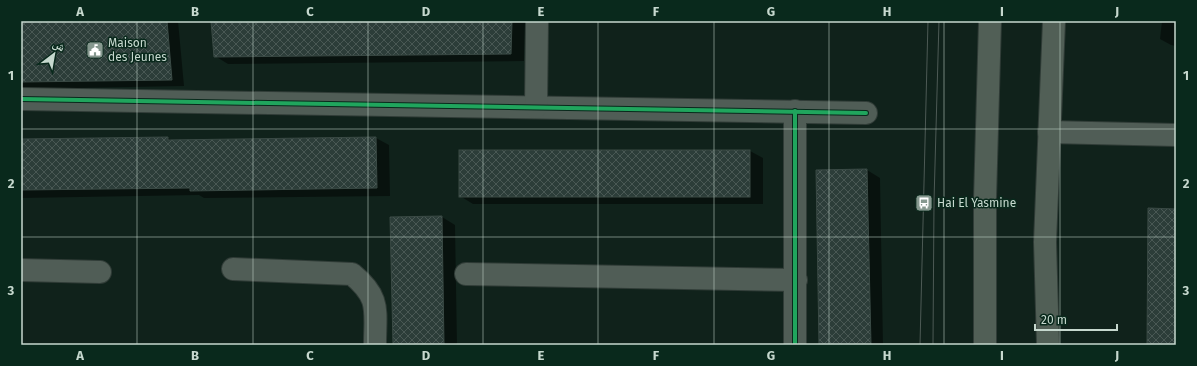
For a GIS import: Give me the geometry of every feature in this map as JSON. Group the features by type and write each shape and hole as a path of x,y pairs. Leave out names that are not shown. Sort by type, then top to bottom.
{"main road":[{"path":"985,345 985,198 990,21"},
{"path":"1048,345 1045,242 1054,21"}],"street":[{"path":"536,107 537,21"},
{"path":"21,99 866,113"},
{"path":"795,111 795,345"},
{"path":"1049,132 1176,135"},
{"path":"233,269 352,274 366,285 374,300 375,345"},
{"path":"21,270 100,272"},
{"path":"466,274 796,280"}],"building":[{"name":"Maison des Jeunes","path":"21,21 167,21 172,80 21,82"},
{"path":"211,21 512,21 511,54 214,57"},
{"path":"168,137 168,140 376,137 377,188 190,191 190,188 21,190 21,139"},
{"path":"459,150 750,150 750,197 459,197"},
{"path":"867,169 871,345 819,345 816,170"},
{"path":"1148,208 1176,209 1176,345 1147,345"},
{"path":"442,216 444,345 393,345 390,217"}],"tram line":[{"path":"920,345 928,21"},
{"path":"933,345 934,201 939,21"}],"cycle path":[{"path":"21,99 866,113"},
{"path":"795,111 795,345"}],"place":[{"name":"Maison des Jeunes","path":"95,50"},
{"name":"Hai El Yasmine","path":"924,203"}]}
